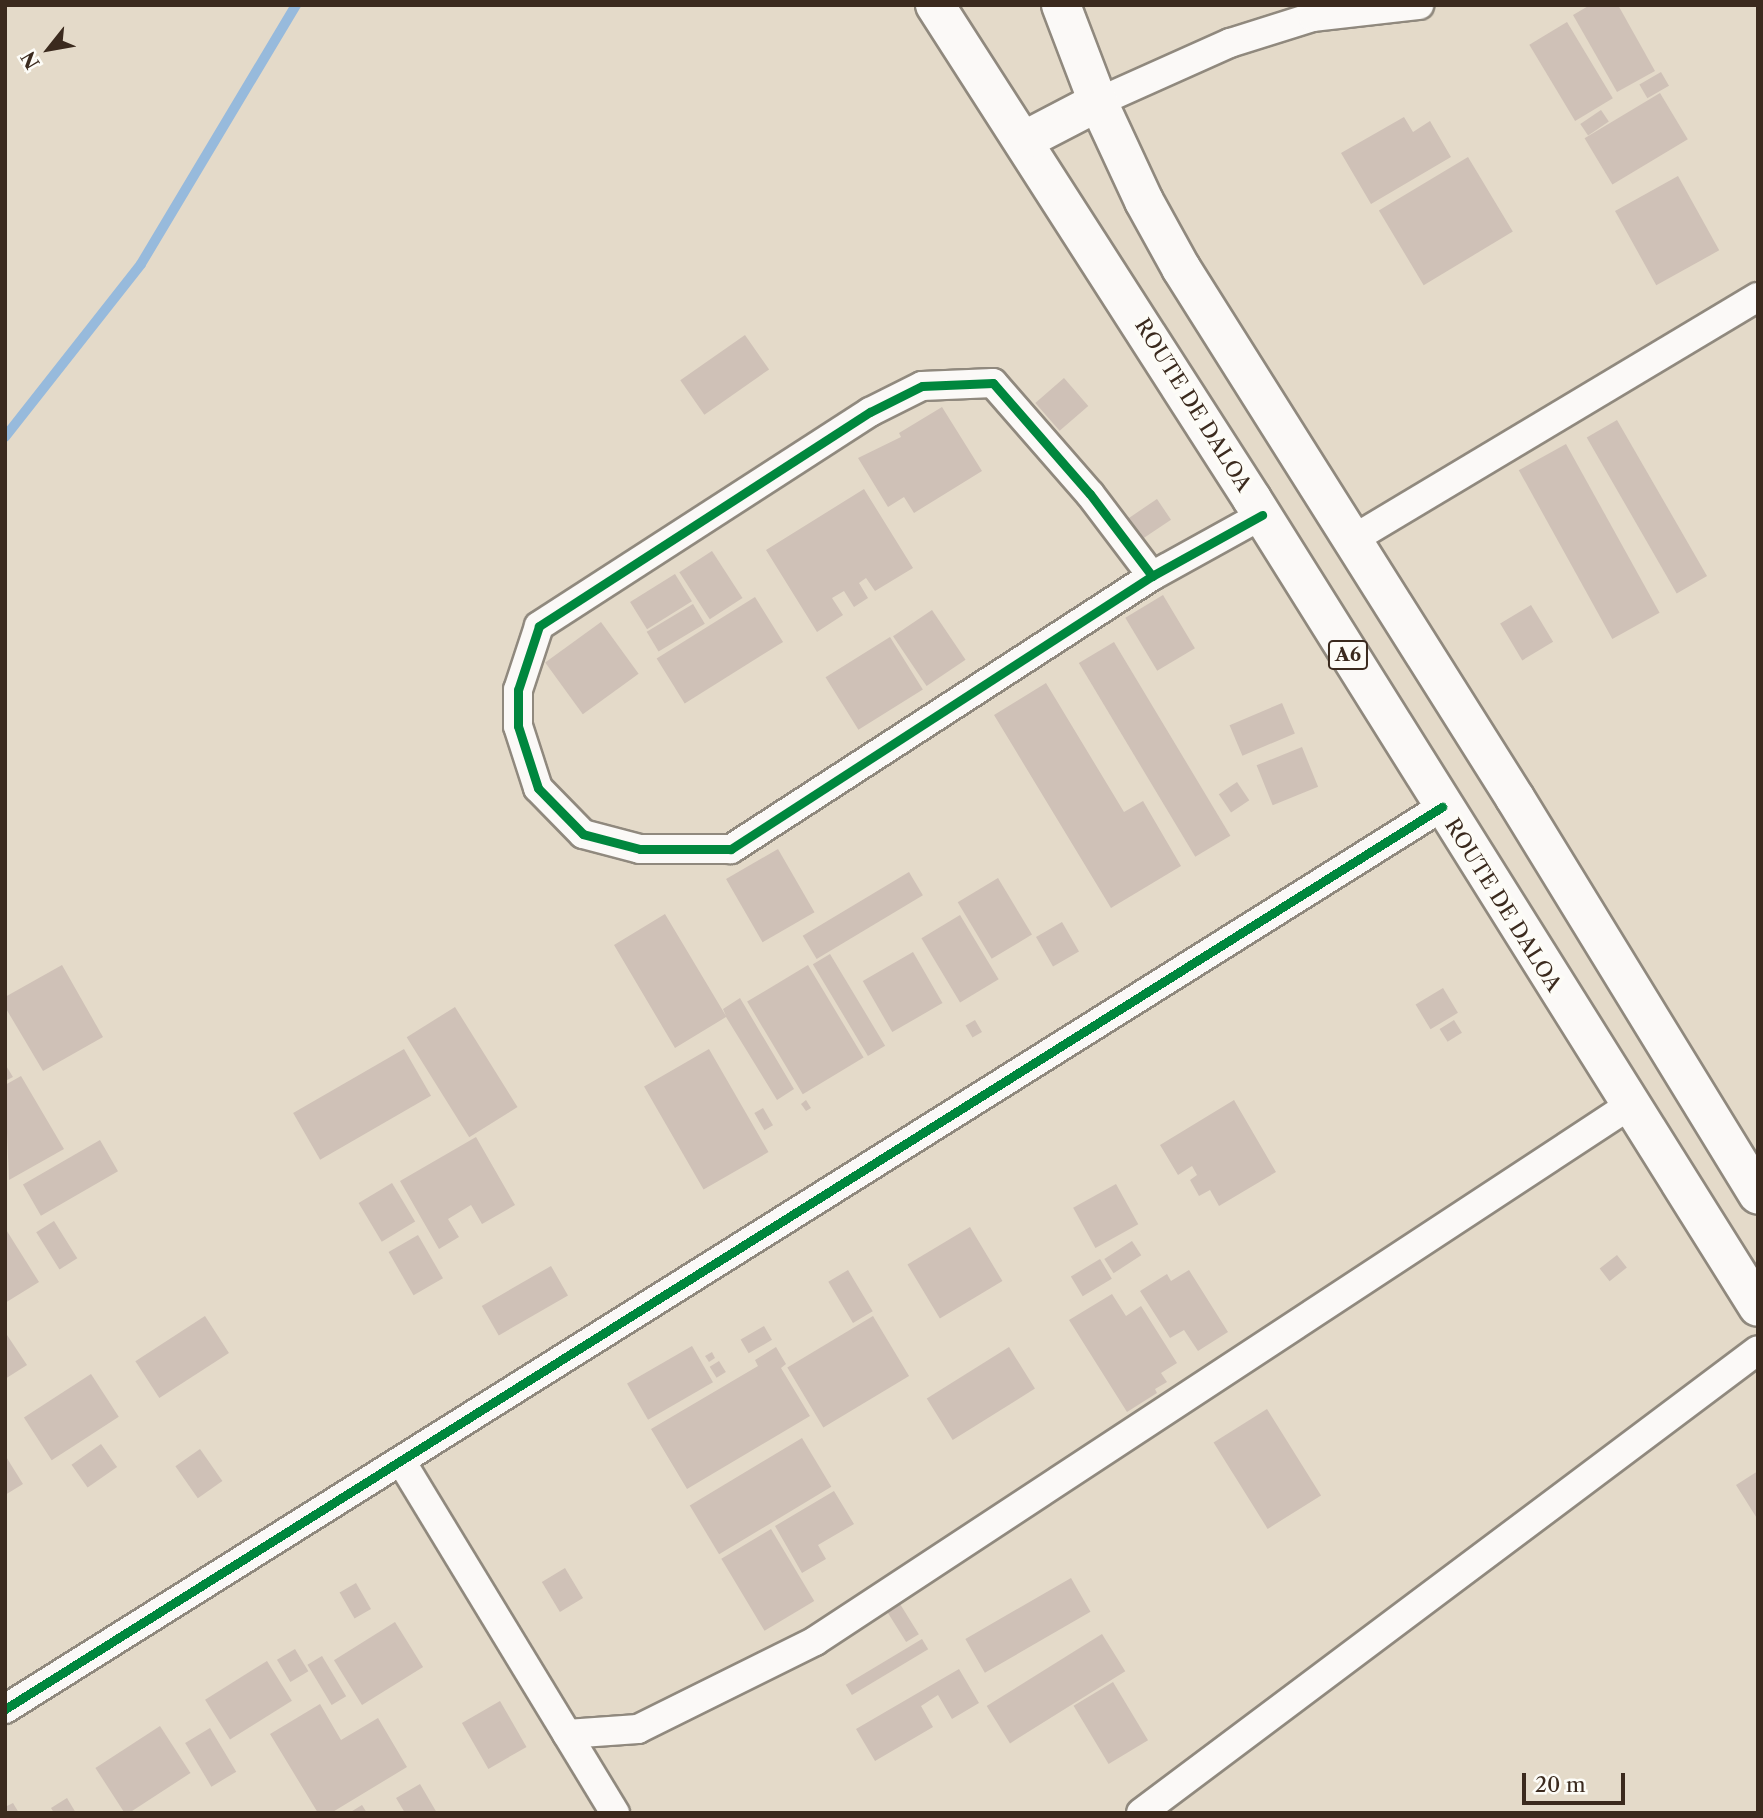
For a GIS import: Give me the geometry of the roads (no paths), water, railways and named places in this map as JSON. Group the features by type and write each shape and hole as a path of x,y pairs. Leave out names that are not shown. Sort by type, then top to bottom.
{"highway":[{"name":"ROUTE DE DALOA","path":"935,5 1024,139 1262,515 1442,807 1758,1307"},
{"path":"1061,5 1098,102 1144,201 1181,268 1350,541 1515,798 1758,1195"},
{"path":"1024,139 1098,102"}],"street":[{"path":"1098,102 1230,43 1313,17 1419,5"},
{"path":"1350,541 1758,297"},
{"path":"1152,576 1090,494 993,383 922,386 870,412 539,626 518,690 518,726 538,788 583,834 640,849 731,849 1152,576 1262,515"},
{"path":"5,1709 1442,807"},
{"path":"567,1734 638,1728 815,1642 1630,1105"},
{"path":"1141,1813 1758,1350"},
{"path":"401,1461 615,1813"}],"waterway":[{"path":"5,437 141,264 296,5"}]}
